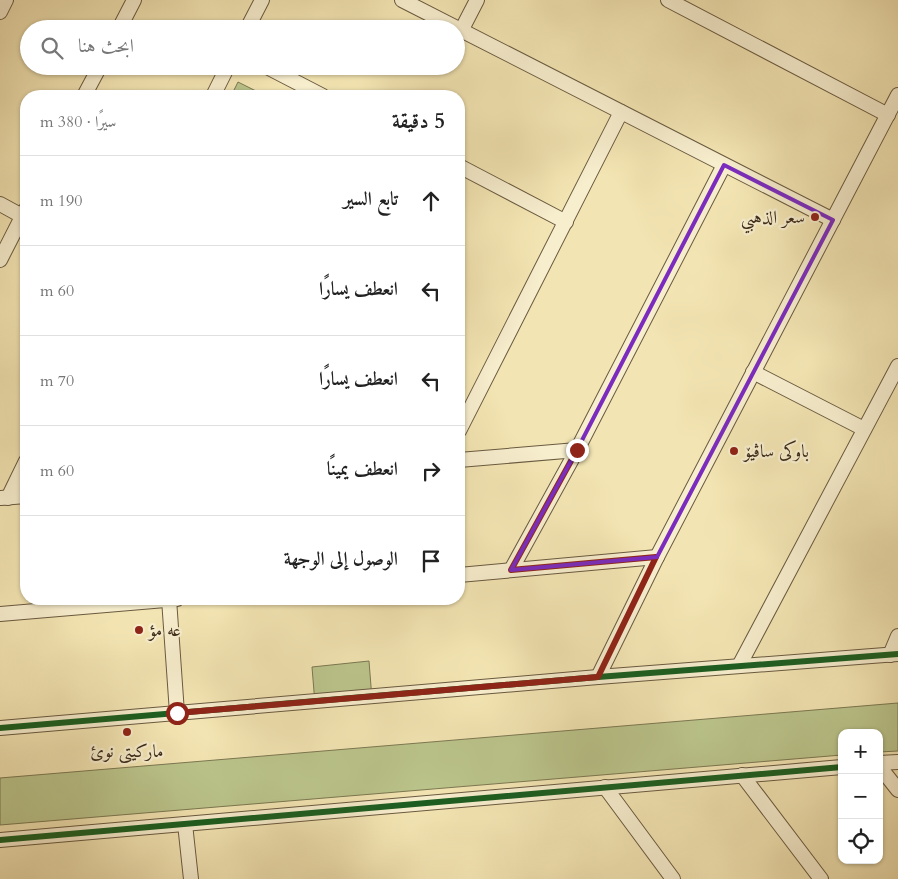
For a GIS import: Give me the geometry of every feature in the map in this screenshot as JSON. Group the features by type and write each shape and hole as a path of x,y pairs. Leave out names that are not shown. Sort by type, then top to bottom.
{"street":[{"path":"0,12 6,0"},
{"path":"124,20 134,0"},
{"path":"252,20 262,0"},
{"path":"402,0 441,20"},
{"path":"465,25 477,0"},
{"path":"676,2 888,115"},
{"path":"465,33 833,220"},
{"path":"87,90 95,75"},
{"path":"215,90 223,75"},
{"path":"282,75 311,90"},
{"path":"598,677 656,557 898,95"},
{"path":"465,410 566,222 621,112"},
{"path":"511,570 577,450 724,164"},
{"path":"465,169 566,222"},
{"path":"0,204 20,211"},
{"path":"0,260 20,220"},
{"path":"739,666 898,366"},
{"path":"753,372 864,430"},
{"path":"465,459 577,450"},
{"path":"4,498 20,471"},
{"path":"4,498 20,497"},
{"path":"465,574 656,557"},
{"path":"0,614 70,605"},
{"path":"173,605 177,713"},
{"path":"0,728 598,677 894,655 898,636"},
{"path":"883,764 898,762"},
{"path":"0,840 838,766"},
{"path":"883,769 898,790"},
{"path":"742,775 821,879"},
{"path":"605,787 673,879"},
{"path":"185,824 191,879"}],"highlighted area":[{"path":"724,165 833,220 657,557 511,570 577,450"}],"green space":[{"path":"238,82 254,90 234,90"},
{"path":"369,661 372,699 315,704 312,667"},
{"path":"898,703 898,751 883,752 883,729 838,729 838,755 0,825 0,778"}],"cycle path":[{"path":"0,728 598,677 898,654"},
{"path":"0,840 838,767"}],"place":[{"name":"سعر الذهبي","path":"815,217"},
{"name":"باوکی ساڤیۆ","path":"734,451"},
{"name":"عه مؤ","path":"139,630"},
{"name":"مارکیتی نوئ","path":"127,732"}],"route":[{"path":"177,713 598,677 656,557 511,570 577,450"}]}
